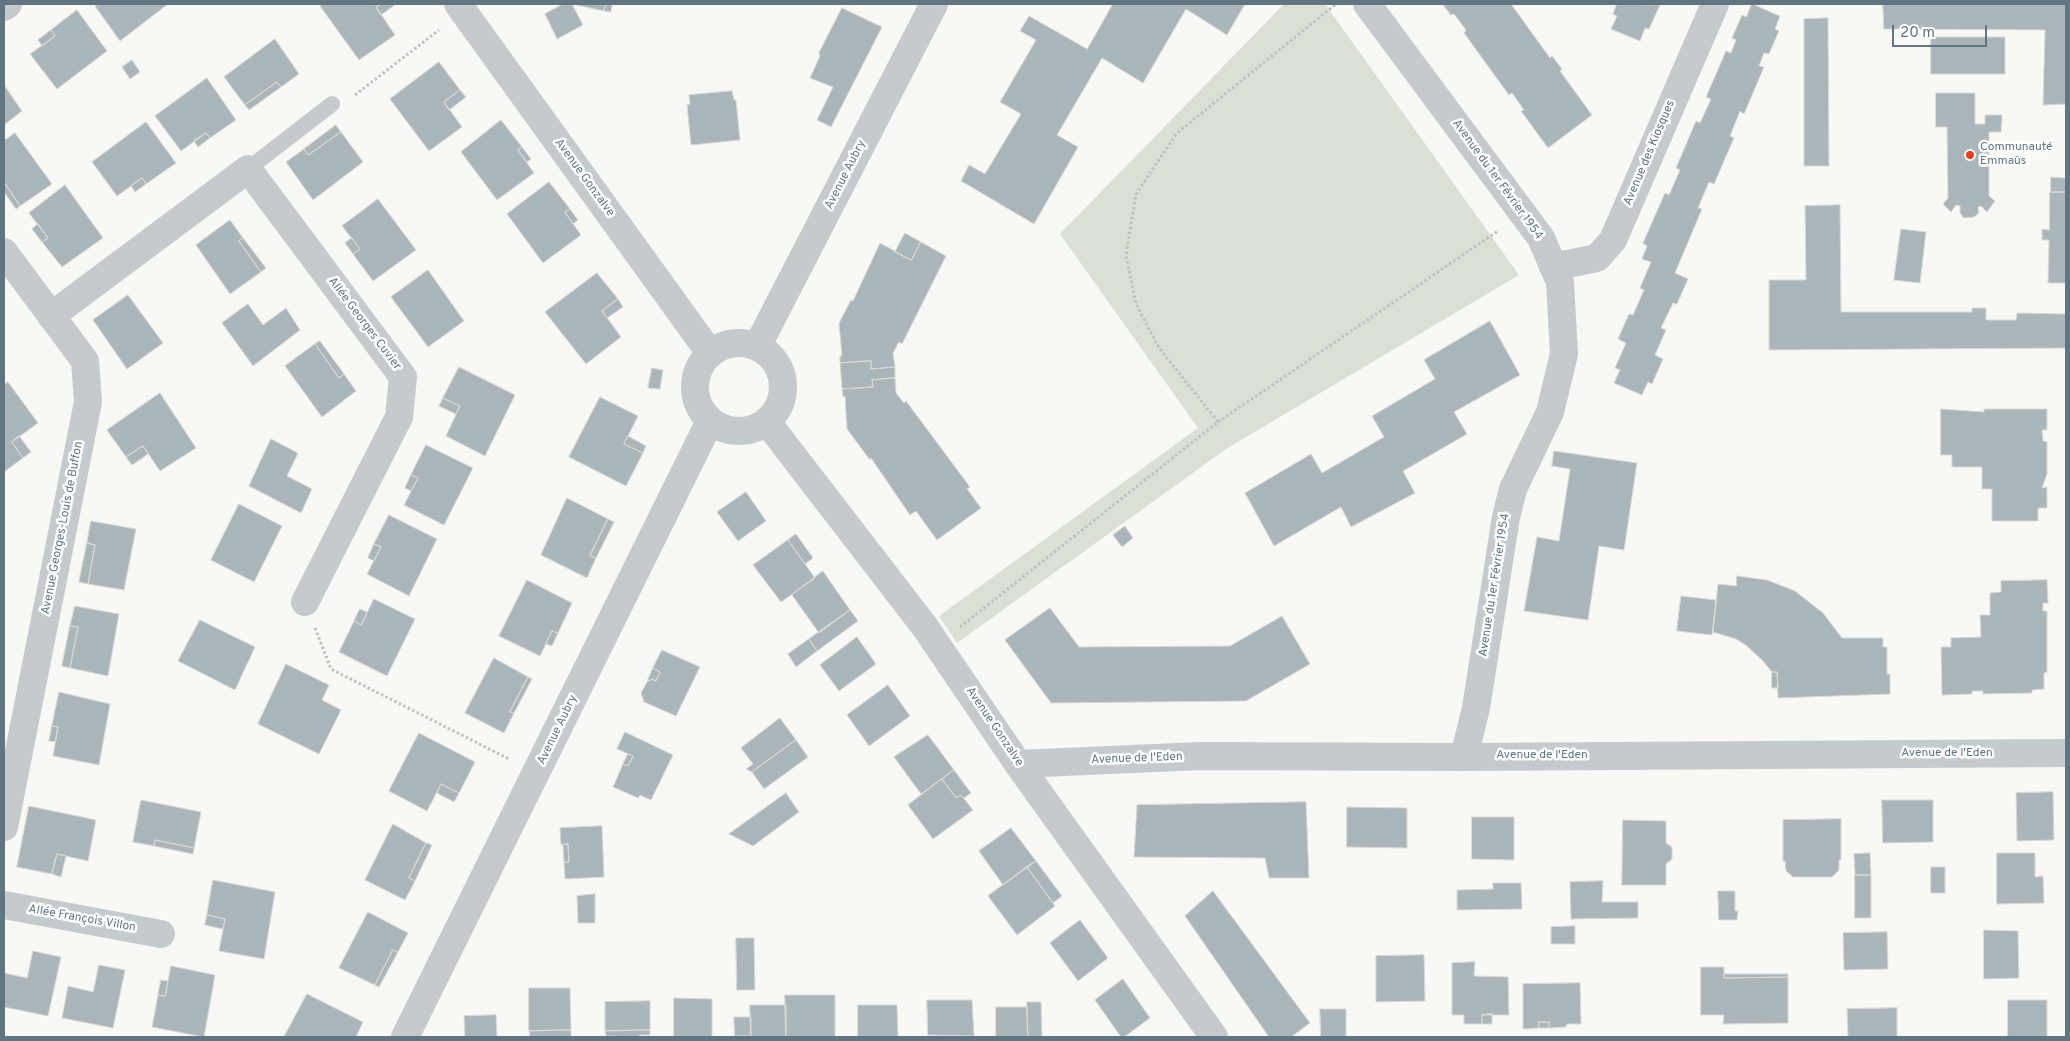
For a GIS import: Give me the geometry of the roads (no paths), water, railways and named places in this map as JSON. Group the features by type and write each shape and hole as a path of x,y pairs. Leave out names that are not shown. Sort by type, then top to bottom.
{"street":[{"path":"4,6 8,4"},
{"name":"Avenue Aubry","path":"758,345 934,4"},
{"name":"Avenue du 1er Février 1954","path":"1366,4 1542,238 1560,282 1564,354 1550,412 1513,489 1506,517 1476,708 1464,756"},
{"name":"Avenue des Kiosques","path":"1553,267 1597,258 1613,240 1715,4"},
{"name":"Avenue Gonzalve","path":"460,8 710,353"},
{"path":"51,316 248,169"},
{"name":"Allée Georges Cuvier","path":"248,169 403,377 400,417 305,602"},
{"name":"Avenue Georges-Louis de Buffon","path":"4,252 85,362 88,402 10,761 4,827"},
{"path":"739,342 758,345 773,358 781,372 783,382 782,398 777,411 767,422 755,429 740,432 723,429 710,421 700,410 695,395 696,374 700,365 710,353 724,345 739,342"},
{"name":"Avenue Aubry","path":"405,1037 710,421"},
{"name":"Avenue Gonzalve","path":"767,422 937,645 1018,764 1214,1037"},
{"name":"Avenue de l'Eden","path":"1018,764 1201,756 2066,753"},
{"name":"Allée François Villon","path":"4,905 161,934"}],"lane":[{"path":"248,169 332,104"}],"place":[{"name":"Communauté Emmaüs","path":"1970,155"}]}
